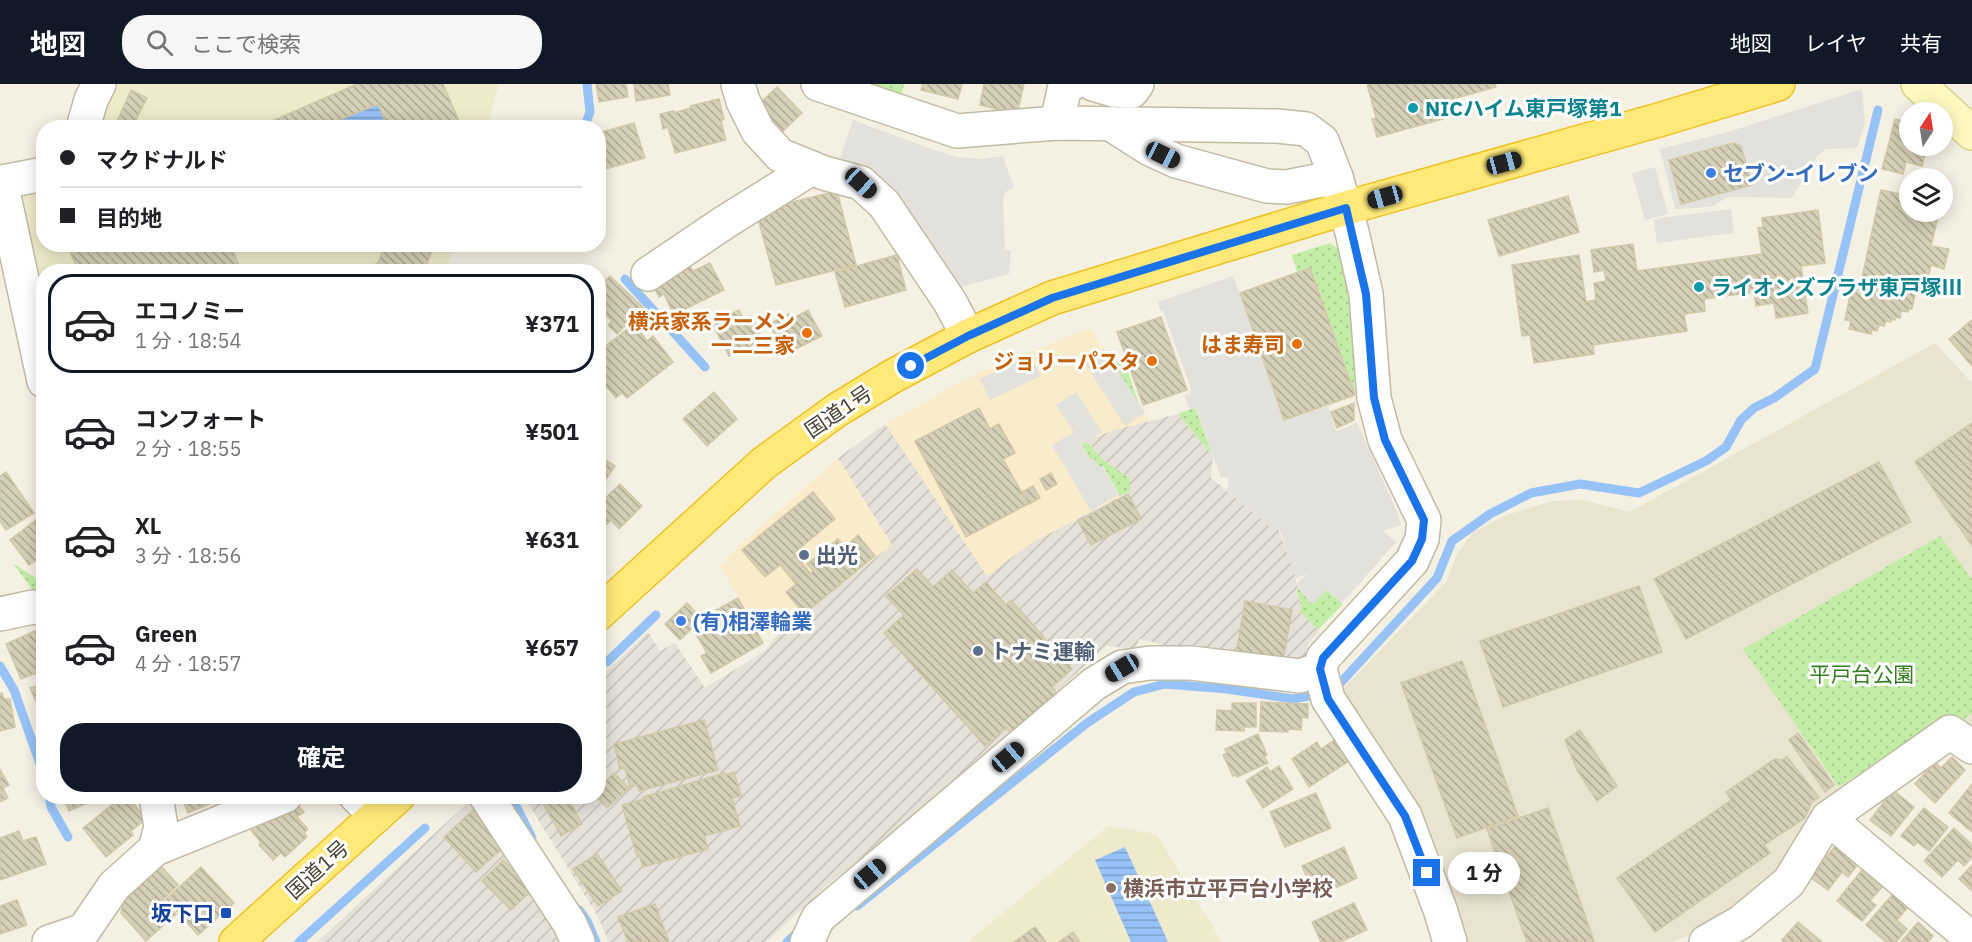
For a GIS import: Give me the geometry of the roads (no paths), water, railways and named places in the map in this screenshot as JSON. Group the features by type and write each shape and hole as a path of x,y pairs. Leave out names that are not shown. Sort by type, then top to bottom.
{"highway":[{"name":"国道1号","path":"606,607 764,463 837,410 892,376 968,336 1052,298 1346,208 1662,120 1778,84"},
{"name":"国道1号","path":"236,942 376,804"}],"main road":[{"path":"1918,84 1972,134"}],"street":[{"path":"85,120 99,84"},
{"path":"738,84 743,101 758,131 780,155 812,168 861,183 884,204 950,302 968,336"},
{"path":"818,84 957,131 1057,123 1277,126 1306,129 1322,141 1346,208 1366,294 1374,398 1385,440 1424,520 1422,539 1412,561 1323,658 1324,684 1405,816 1450,942"},
{"path":"1057,123 1064,90 1071,84"},
{"path":"1094,84 1113,90 1132,90 1137,84"},
{"path":"1111,124 1150,149 1176,161 1267,186 1287,187 1336,177"},
{"path":"648,274 725,222 812,168"},
{"path":"36,175 1,182 36,344"},
{"path":"0,614 36,608"},
{"path":"812,930 1094,684 1122,668 1150,663 1191,663 1300,676 1324,684"},
{"path":"1706,942 1742,932 1789,882 1828,818 1950,732 1972,747"},
{"path":"155,849 160,826 157,804"},
{"path":"49,942 88,936 114,886 155,849 265,804"},
{"path":"491,804 570,924 578,942"},
{"path":"1828,818 1972,939"}],"water":[{"path":"378,104 385,120 339,120"},
{"path":"1125,847 1168,942 1131,942 1095,860"}],"waterway":[{"path":"587,84 590,112 587,120"},
{"path":"1333,691 1437,578 1452,541 1490,514 1531,493 1580,484 1639,493 1706,461 1726,447 1741,420 1754,408 1774,398 1815,369 1878,110"},
{"path":"625,279 705,367"},
{"path":"607,662 656,615"},
{"path":"0,666 14,690 36,752"},
{"path":"857,906 1087,723 1134,692 1165,684 1227,689 1293,699 1320,694"},
{"path":"50,804 68,837"},
{"path":"515,804 532,838"},
{"path":"299,942 425,828"},
{"path":"579,910 587,921 596,942"},
{"path":"787,942 801,931"}],"place":[{"name":"NICハイム東戸塚第1","path":"1413,108"},
{"name":"セブン-イレブン","path":"1711,173"},
{"name":"ライオンズプラザ東戸塚Ⅲ","path":"1699,287"},
{"name":"横浜家系ラーメン 一二三家","path":"807,333"},
{"name":"はま寿司","path":"1297,344"},
{"name":"ジョリーパスタ","path":"1152,361"},
{"name":"出光","path":"804,555"},
{"name":"(有)相澤輪業","path":"681,621"},
{"name":"トナミ運輸","path":"978,651"},
{"name":"横浜市立平戸台小学校","path":"1111,888"},
{"name":"坂下口","path":"226,913"}],"park label":[{"name":"平戸台公園","path":"1862,674"}]}
